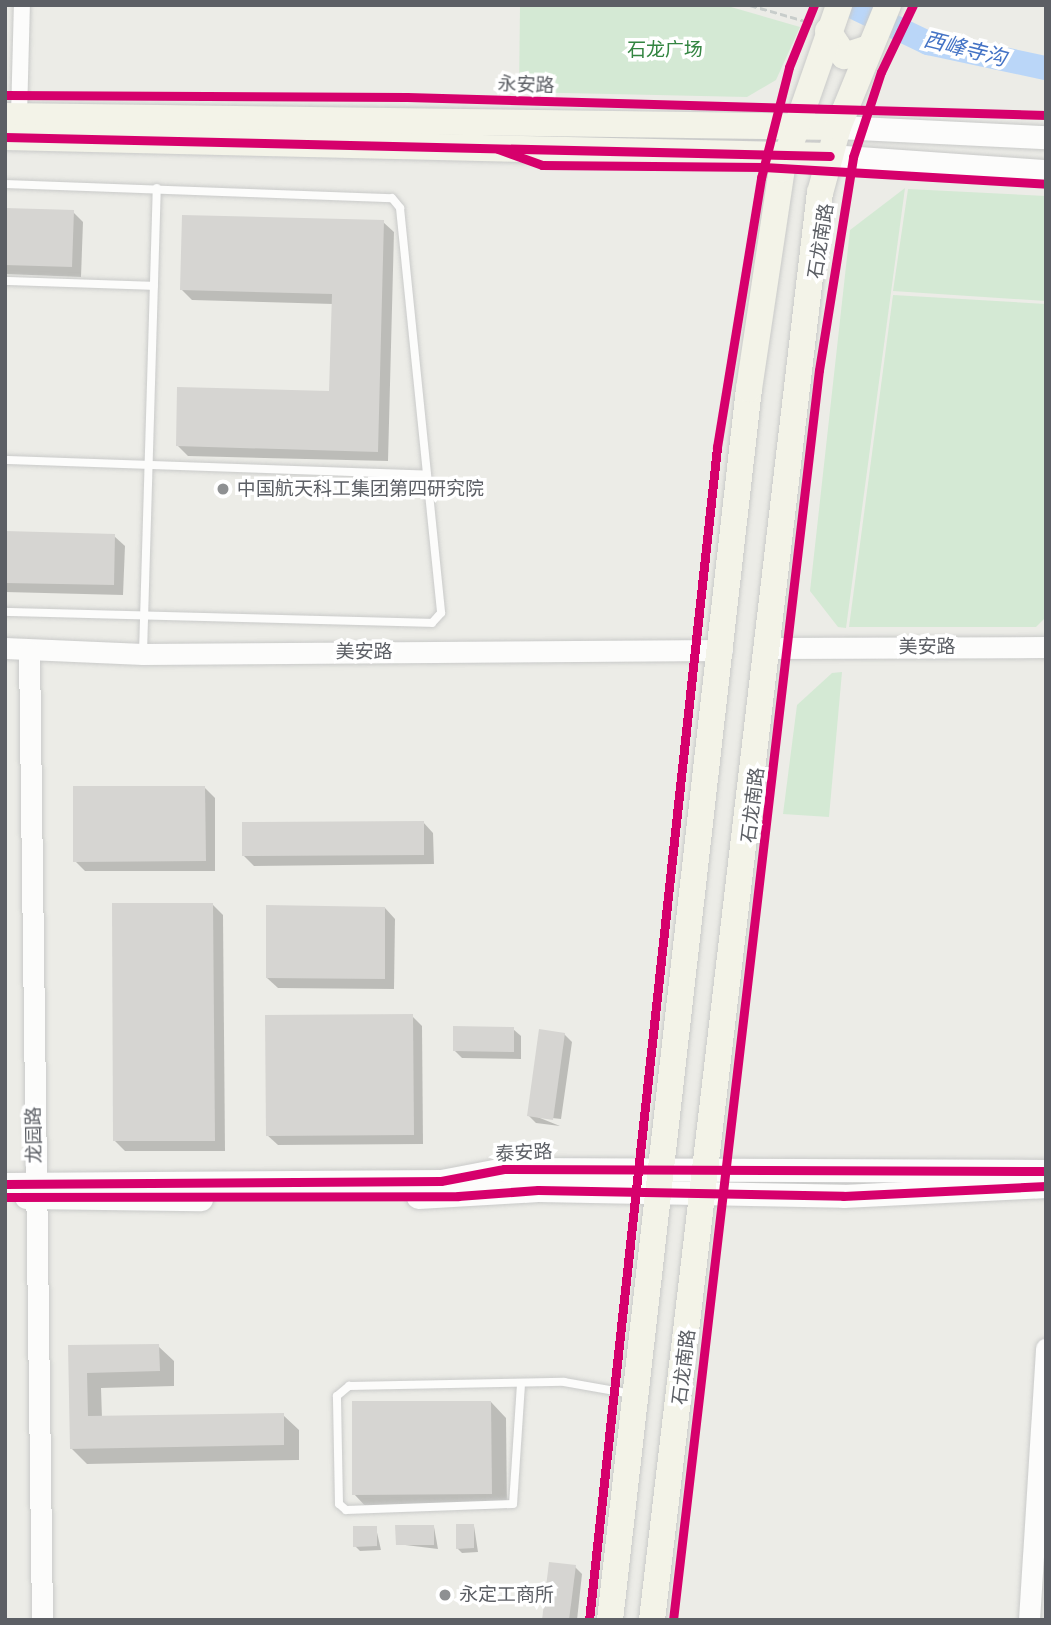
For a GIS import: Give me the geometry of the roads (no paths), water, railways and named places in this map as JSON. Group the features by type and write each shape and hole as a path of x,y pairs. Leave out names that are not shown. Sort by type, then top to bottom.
{"main road":[{"name":"石龙南路","path":"652,1620 813,240 838,127 868,48 888,5"},
{"path":"825,22 844,56 868,48"},
{"path":"610,1620 648,1268 772,233 787,153 825,22"},
{"name":"永安路","path":"10,123 838,127 1046,137"},
{"path":"10,123 787,153 1046,171"},
{"path":"772,233 793,222 813,240"},
{"path":"670,1087 685,1105 713,1095"},
{"name":"泰安路","path":"5,1196 35,1191 442,1181 504,1169 702,1181 1046,1171"},
{"name":"泰安路","path":"702,1181 843,1196 1046,1186"},
{"name":"泰安路","path":"5,1184 35,1191"},
{"path":"648,1268 666,1255 692,1269"}],"street":[{"path":"10,123 22,5"},
{"name":"美安路","path":"765,648 1046,647"},
{"name":"美安路","path":"5,648 143,654 722,650"},
{"name":"龙园路","path":"29,651 42,1620"},
{"path":"1029,1620 1046,1349"}],"lane":[{"path":"5,184 392,198 400,208 441,613 432,622 5,612"},
{"path":"143,654 141,617 157,188"},
{"path":"5,282 154,286"},
{"path":"5,460 427,475"},
{"path":"521,1384 513,1504 346,1510 339,1504 340,1390 564,1382 635,1395"}],"waterway":[{"name":"西峰寺沟","path":"849,5 928,43 1046,68"}],"place":[{"name":"中国航天科工集团第四研究院","path":"223,489"},
{"name":"永定工商所","path":"445,1595"}],"park label":[{"name":"石龙广场","path":"665,50"}]}
